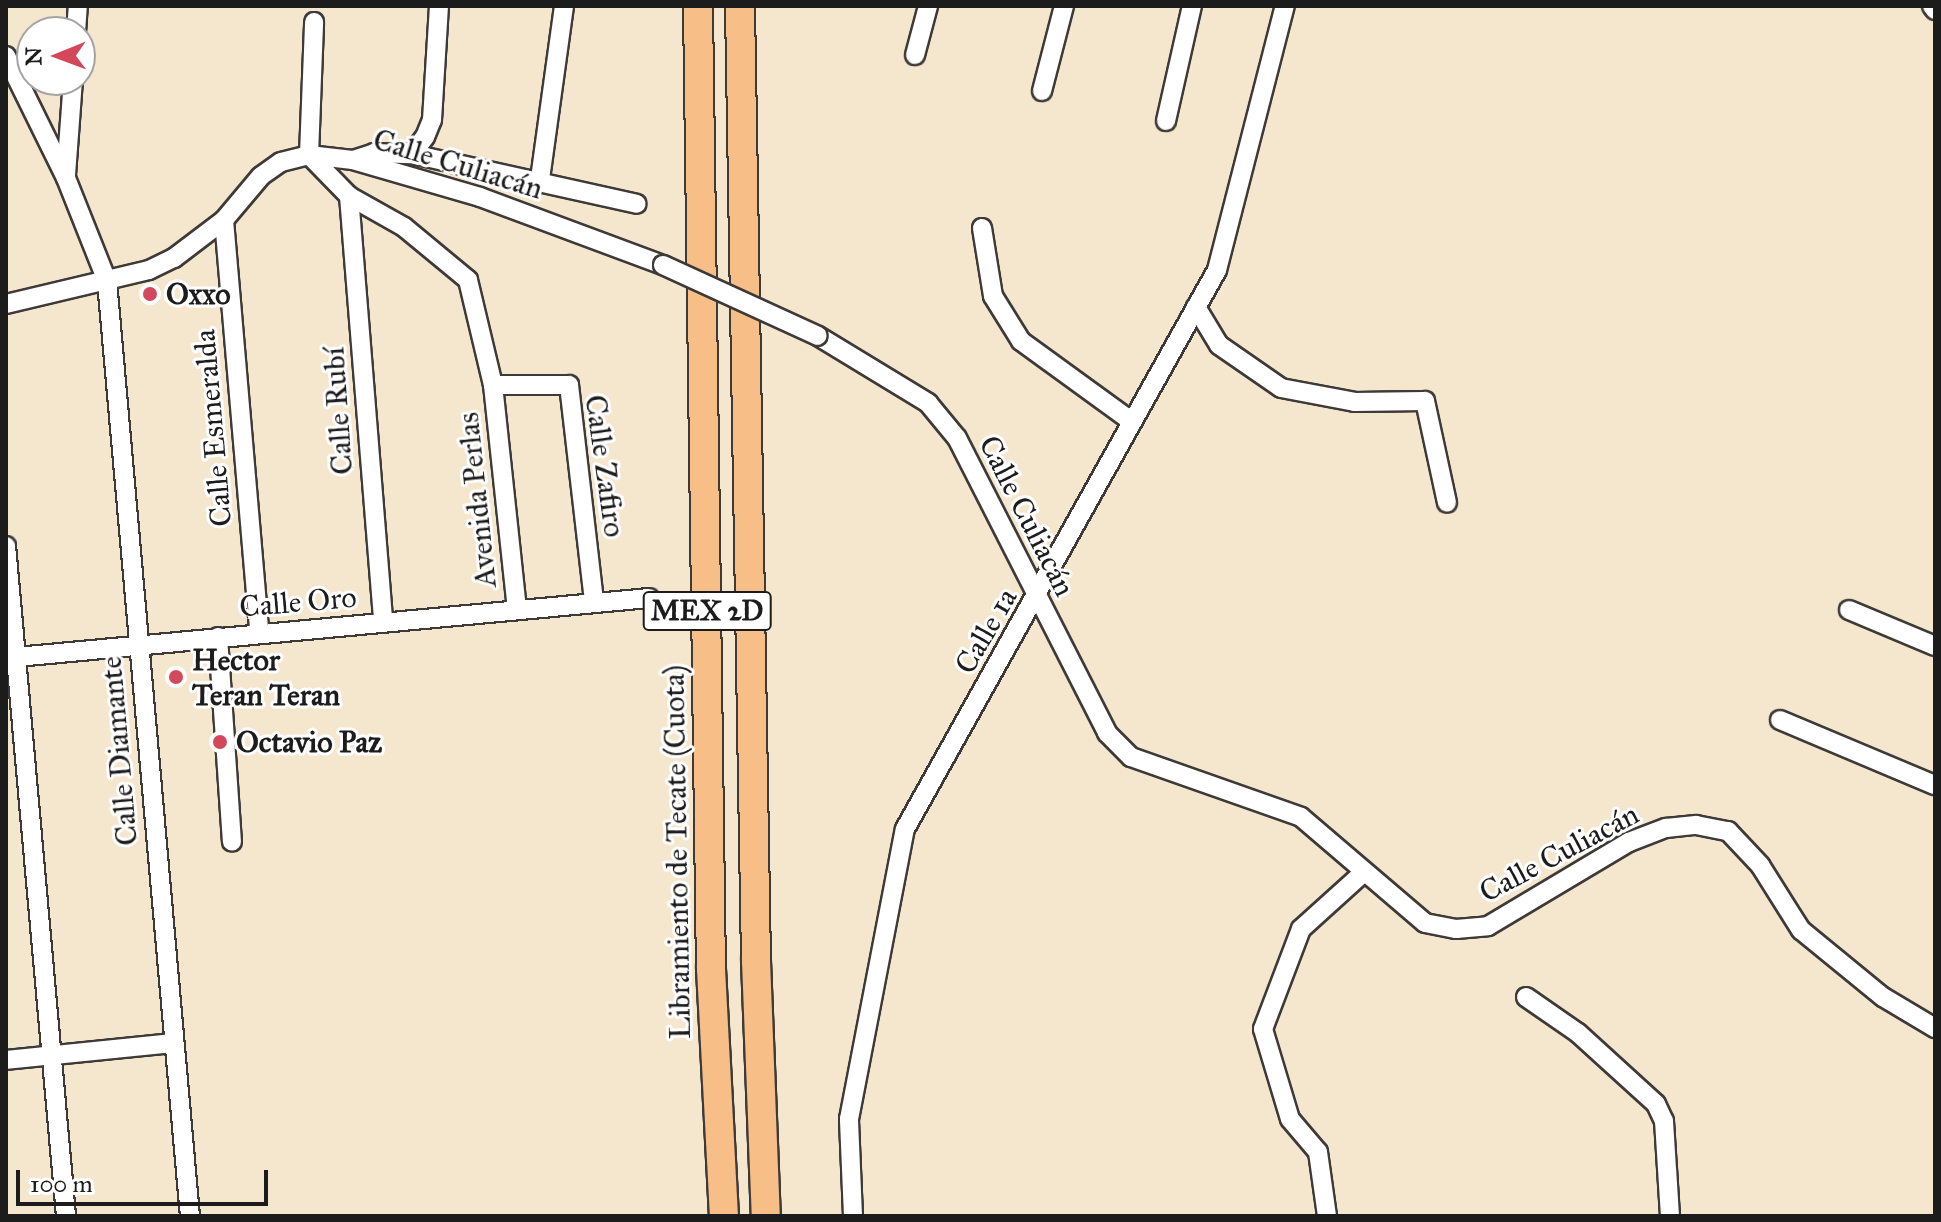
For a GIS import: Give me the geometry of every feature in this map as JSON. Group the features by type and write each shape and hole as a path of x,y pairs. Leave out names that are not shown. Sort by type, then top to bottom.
{"highway":[{"name":"Libramiento de Tecate (Cuota)","path":"698,6 711,969 724,1216"},
{"name":"MEX 2D","path":"740,6 756,961 766,1216"}],"street":[{"path":"412,154 432,120 439,6"},
{"path":"540,179 564,6"},
{"path":"915,55 928,6"},
{"path":"1042,91 1064,6"},
{"path":"1166,121 1192,6"},
{"name":"Calle 1a","path":"853,1216 849,1119 905,829 1217,270 1235,212 1285,6"},
{"path":"314,22 309,155 349,196 404,227 468,280 493,385"},
{"name":"Calle Diamante","path":"6,56 66,178 107,281 190,1216"},
{"path":"66,178 72,96"},
{"path":"353,160 374,153 412,154 540,179 637,204"},
{"name":"Calle Culiacán","path":"6,304 107,281 174,258 224,220 261,176 281,162 309,155 353,160 480,197 663,265 818,336 928,403 967,455 1036,599 1107,733 1131,757 1301,817 1425,923 1456,929 1488,926 1629,842 1666,828 1696,825 1728,831 1760,865 1801,930 1883,997 1935,1028"},
{"name":"Calle Rubí","path":"349,196 383,623"},
{"name":"Calle Esmeralda","path":"224,220 259,631"},
{"path":"982,228 993,296 1021,341 1131,421"},
{"path":"1196,307 1219,345 1281,388 1355,402 1425,401 1447,503"},
{"name":"Calle Zafiro","path":"493,385 569,385 594,602"},
{"name":"Avenida Perlas","path":"493,385 517,609"},
{"path":"6,546 11,657 66,1216"},
{"name":"Calle Oro","path":"11,657 259,631 383,623 649,598"},
{"path":"1849,610 1935,646"},
{"path":"218,637 232,842"},
{"path":"1780,720 1935,785"},
{"path":"1327,1216 1318,1152 1290,1119 1263,1029 1301,929 1363,873"},
{"path":"1526,997 1578,1033 1656,1104 1664,1121 1670,1216"},
{"path":"6,1060 174,1043"}],"place":[{"name":"Oxxo","path":"150,294"},
{"name":"Hector Teran Teran","path":"176,677"},
{"name":"Octavio Paz","path":"220,742"}]}
